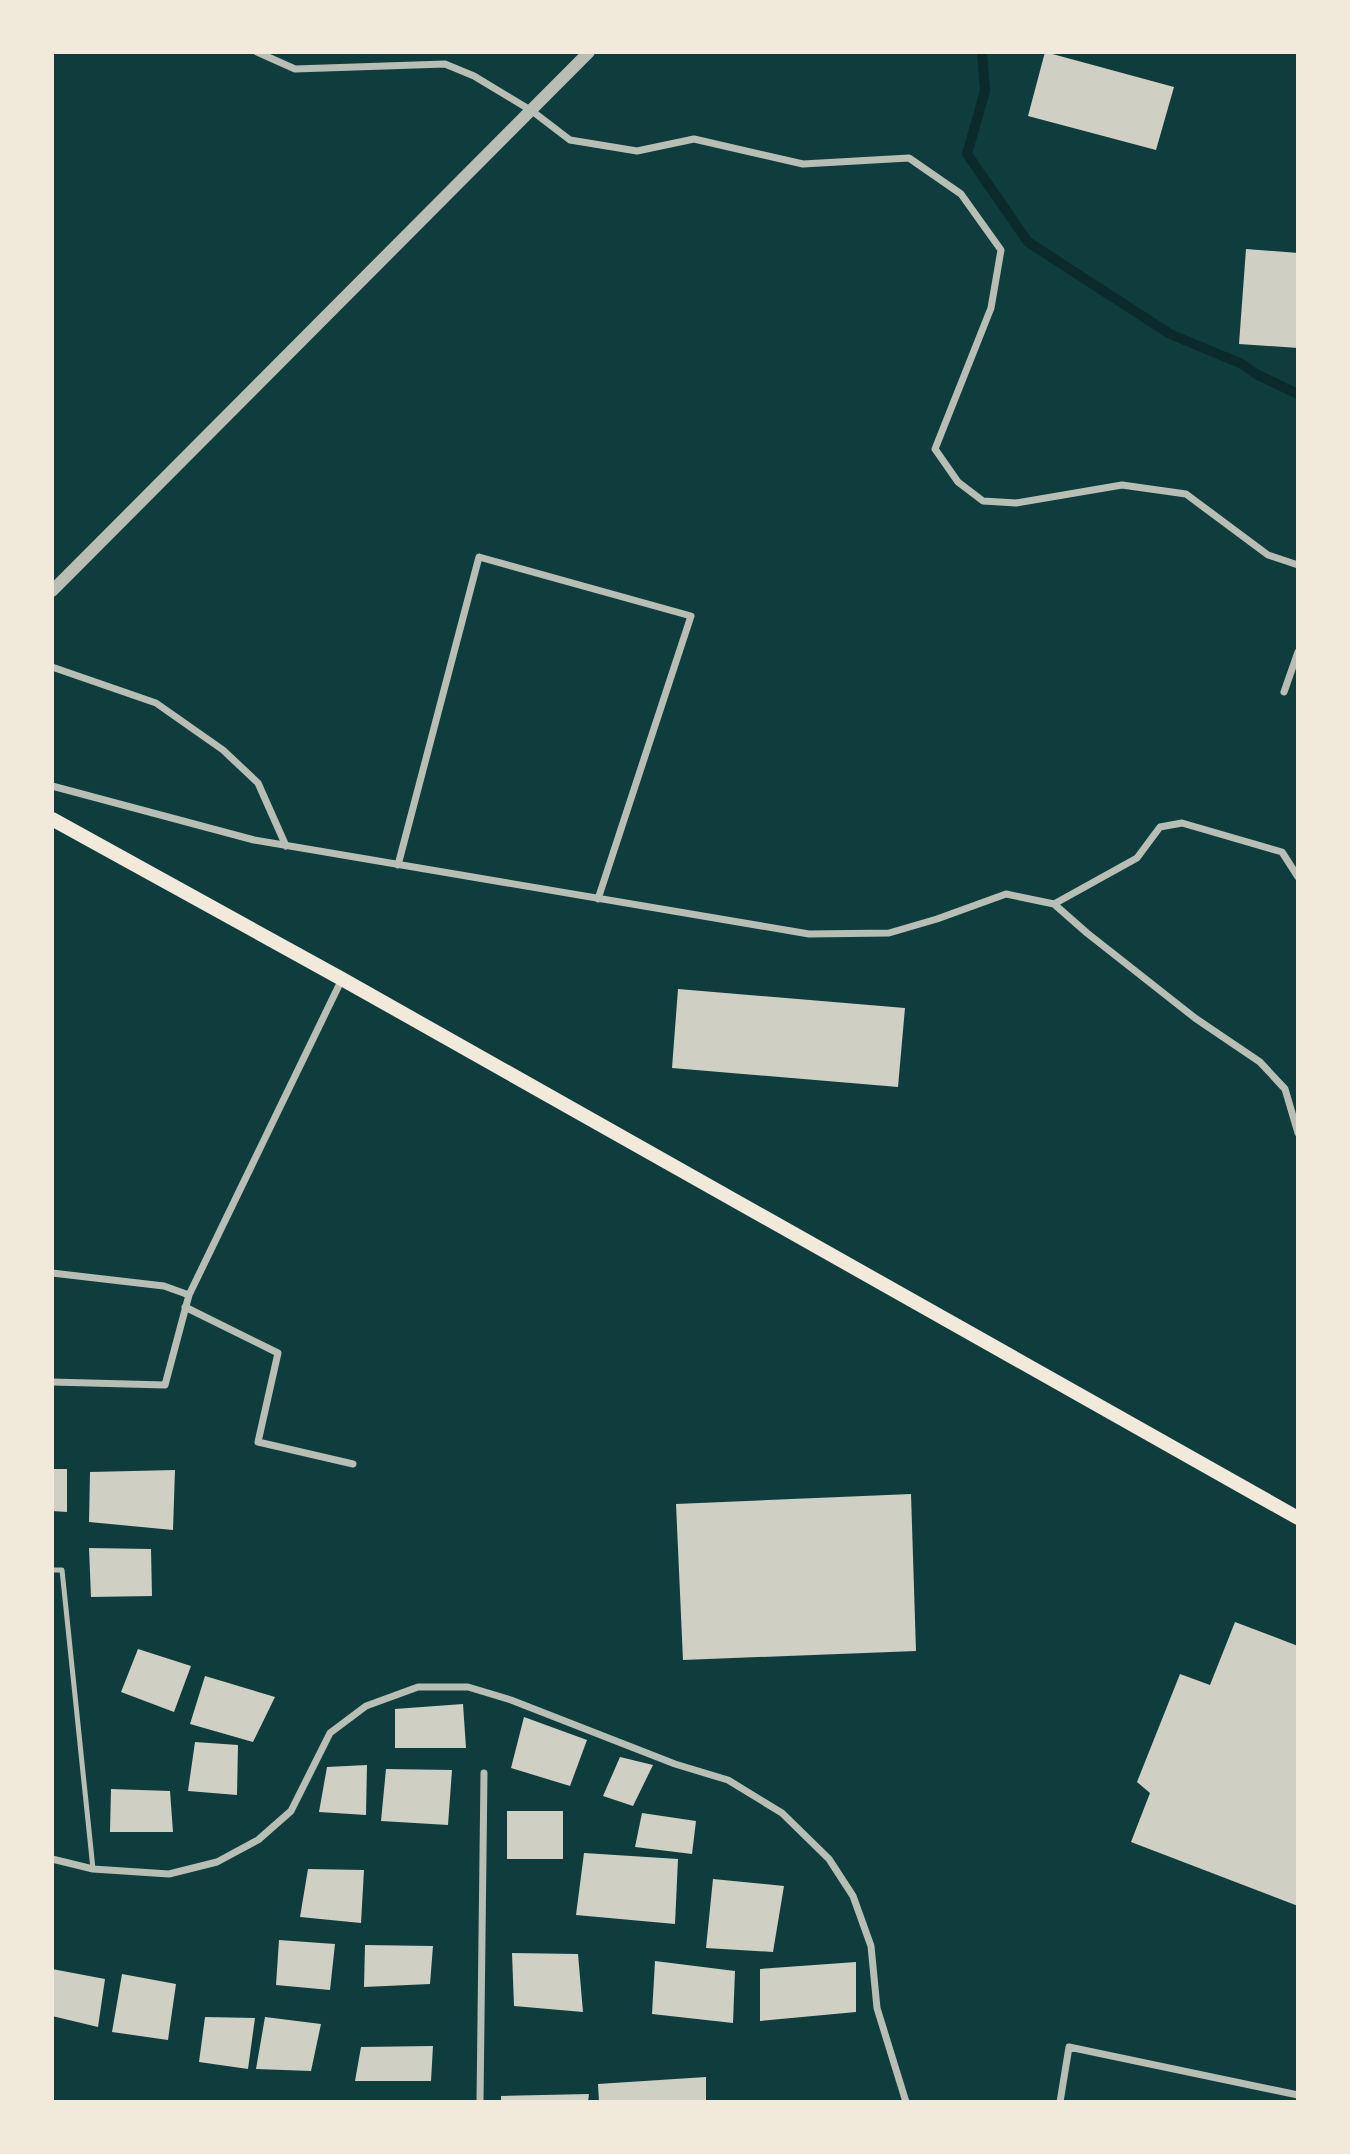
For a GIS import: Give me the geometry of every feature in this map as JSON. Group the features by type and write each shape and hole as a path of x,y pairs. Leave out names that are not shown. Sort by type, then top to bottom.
{"main road":[{"path":"52,819 342,979 1297,1518"}],"street":[{"path":"257,52 295,69 445,64 474,75 532,111 570,140 637,151 694,139 803,164 909,158 961,194 1001,250 991,308 935,449 958,482 984,501 1016,503 1122,485 1186,494 1268,555 1297,565"},
{"path":"52,591 589,52"},
{"path":"398,865 479,557 691,615 598,899"},
{"path":"1284,692 1297,652"},
{"path":"52,667 156,703 223,750 258,783 286,846"},
{"path":"52,786 254,840 808,934 889,933 1006,894 1054,904 1195,1018 1260,1062 1285,1089 1297,1133"},
{"path":"1054,904 1137,858 1160,827 1182,822 1282,852 1297,877"},
{"path":"52,1382 165,1385 188,1295 342,979"},
{"path":"52,1273 164,1286 188,1295"},
{"path":"185,1307 278,1353 258,1442 354,1464"},
{"path":"52,1859 93,1869 169,1874 217,1862 258,1840 291,1811 330,1733 366,1706 418,1687 468,1687 512,1700 675,1764 728,1780 782,1813 829,1858 853,1896 871,1946 877,2008 906,2102"},
{"path":"480,2102 484,1773"},
{"path":"1060,2102 1069,2047 1297,2095"}],"lane":[{"path":"52,1570 62,1570 93,1869"}],"building":[{"path":"1045,52 1174,87 1156,150 1028,116"},
{"path":"1246,249 1298,253 1298,348 1239,344"},
{"path":"678,989 905,1008 898,1087 672,1068"},
{"path":"52,1469 67,1469 67,1512 52,1511"},
{"path":"175,1470 173,1530 89,1522 90,1472"},
{"path":"911,1494 916,1651 683,1660 676,1504"},
{"path":"89,1548 151,1549 152,1596 91,1597"},
{"path":"1235,1622 1298,1646 1298,1906 1131,1842 1150,1793 1137,1782 1180,1674 1210,1685"},
{"path":"138,1649 191,1666 174,1712 121,1692"},
{"path":"205,1676 275,1697 253,1742 190,1724"},
{"path":"463,1704 466,1748 395,1748 395,1709"},
{"path":"524,1717 587,1740 570,1786 511,1768"},
{"path":"195,1742 238,1745 237,1795 188,1791"},
{"path":"620,1757 653,1765 633,1806 603,1796"},
{"path":"367,1765 366,1815 319,1812 327,1767"},
{"path":"386,1769 452,1770 448,1825 381,1821"},
{"path":"111,1789 170,1791 173,1832 110,1832"},
{"path":"507,1811 563,1811 563,1859 507,1859"},
{"path":"642,1813 696,1821 692,1854 635,1847"},
{"path":"584,1853 678,1859 675,1924 576,1915"},
{"path":"308,1869 364,1870 361,1923 300,1917"},
{"path":"713,1879 784,1886 773,1952 706,1948"},
{"path":"279,1940 335,1944 330,1990 276,1985"},
{"path":"365,1945 433,1946 430,1984 364,1987"},
{"path":"512,1953 578,1954 583,2012 514,2006"},
{"path":"655,1961 735,1971 733,2023 652,2014"},
{"path":"856,1962 856,2012 760,2021 760,1969"},
{"path":"52,1969 105,1979 98,2027 52,2016"},
{"path":"122,1974 176,1984 168,2040 112,2032"},
{"path":"205,2017 255,2018 248,2069 199,2062"},
{"path":"265,2017 321,2024 311,2071 256,2069"},
{"path":"433,2046 431,2081 355,2081 361,2047"},
{"path":"706,2077 706,2102 599,2102 598,2084"},
{"path":"589,2094 588,2102 501,2102 501,2096"}],"waterway":[{"path":"982,52 985,91 967,154 1028,242 1170,334 1242,364 1256,374 1298,394"}]}
